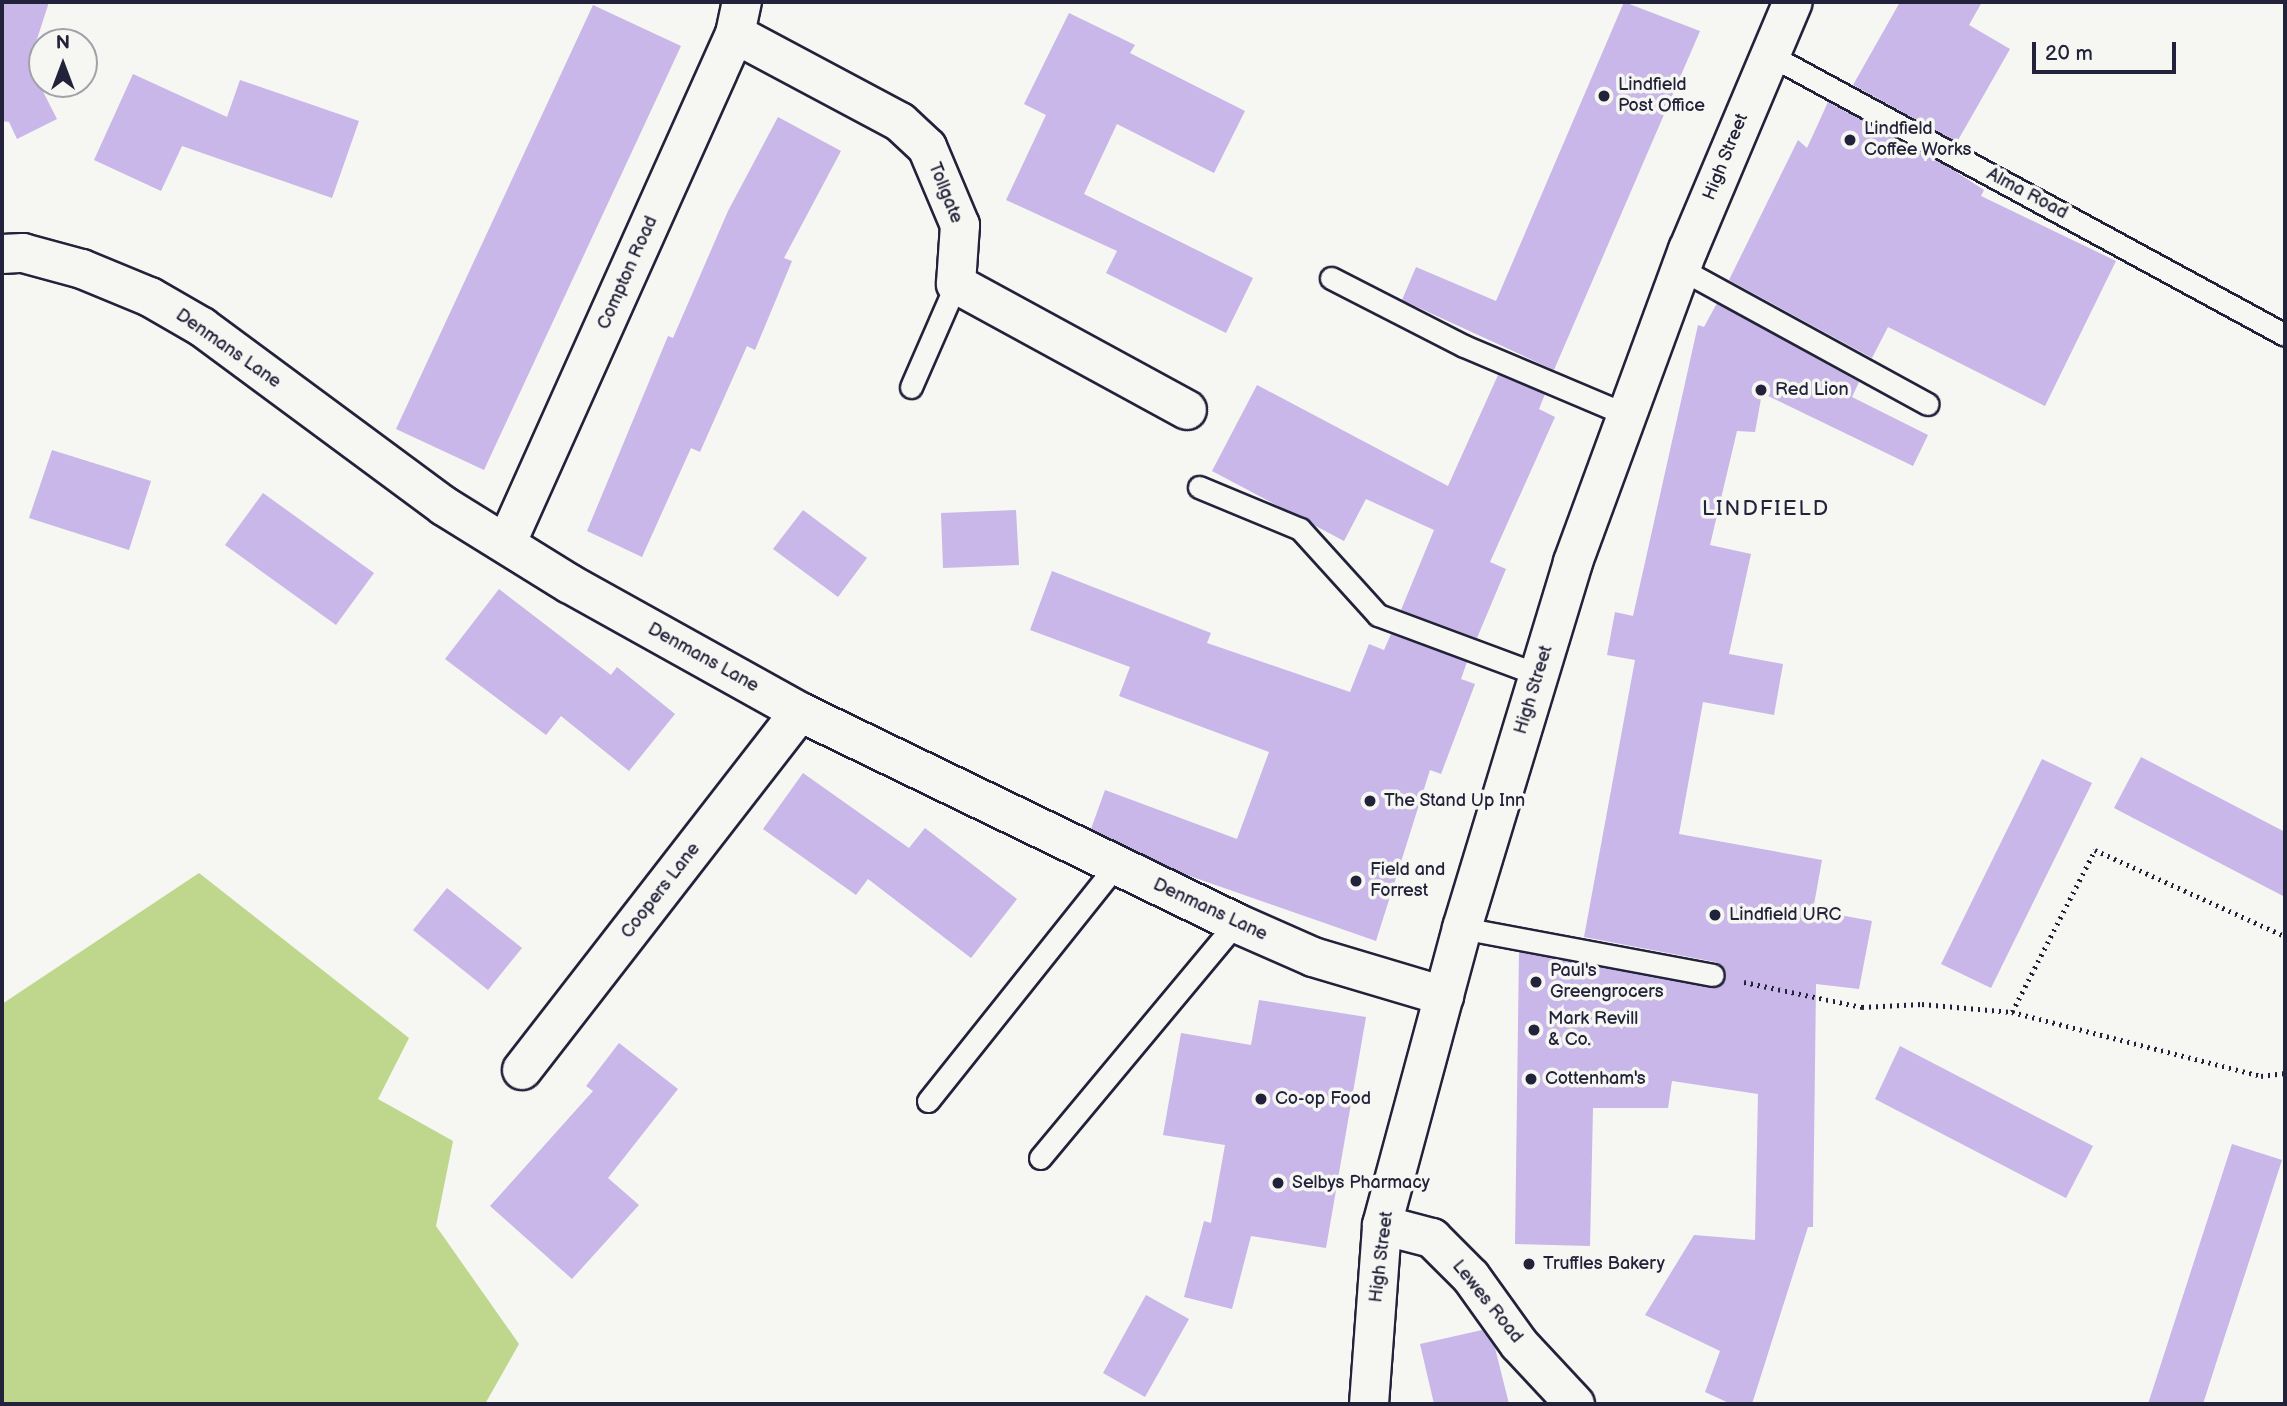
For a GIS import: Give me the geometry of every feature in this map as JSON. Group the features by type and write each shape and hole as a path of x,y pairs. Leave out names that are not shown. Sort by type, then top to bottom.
{"street":[{"name":"High Street","path":"1369,1404 1382,1225 1462,928 1573,562 1681,269 1768,54 1793,2"},
{"name":"Tollgate","path":"739,18 900,122 927,147 960,225 956,284"},
{"name":"Compton Road","path":"507,542 739,18"},
{"name":"Denmans Lane","path":"2,254 23,253 82,269 150,297 191,321 444,506 507,542 569,584 800,712 1115,867 1313,957 1444,996"},
{"path":"956,284 1187,410"},
{"name":"Coopers Lane","path":"522,1070 800,712"},
{"name":"Lewes Road","path":"1382,1225 1432,1238 1471,1277 1519,1344 1575,1404"}],"lane":[{"name":"Alma Road","path":"1768,54 2285,335"},
{"path":"1681,269 1928,404"},
{"path":"1331,278 1464,346 1627,415"},
{"path":"911,387 956,284"},
{"path":"1199,487 1300,529 1378,615 1539,675"},
{"path":"928,1101 1115,867"},
{"path":"1040,1158 1236,923"},
{"path":"1462,928 1713,975"}],"path":[{"path":"2012,1012 2095,850 2285,936"},
{"path":"1713,975 1862,1007 1922,1004 2012,1012 2261,1076 2285,1073"}],"green space":[{"path":"199,873 409,1038 378,1099 453,1141 436,1226 519,1344 485,1404 2,1404 2,1004"}],"building":[{"path":"2,2 49,2 41,28 28,28 28,98 46,98 57,119 17,139 9,122 2,121"},
{"path":"1624,2 1700,31 1554,370 1402,300 1416,267 1496,301"},
{"path":"1900,2 1982,2 1969,25 2010,49 1957,142 1853,85"},
{"path":"593,5 681,46 484,470 396,429"},
{"path":"1069,13 1135,45 1130,53 1245,111 1214,173 1117,124 1084,194 1253,278 1226,333 1106,273 1117,251 1006,200 1046,115 1024,104"},
{"path":"133,74 227,117 240,80 359,121 332,198 182,146 161,191 94,160"},
{"path":"1828,102 1944,164 1984,190 1981,196 2116,261 2045,406 1888,327 1872,358 1729,280 1798,140 1807,148"},
{"path":"778,117 841,151 784,258 792,261 755,350 747,346 700,452 691,448 642,557 587,531 668,336 673,338 728,211"},
{"path":"1717,303 1859,382 1852,397 1928,435 1913,466 1762,393 1755,432 1737,431 1710,545 1751,554 1729,654 1783,664 1774,715 1703,702 1679,834 1822,860 1813,910 1872,921 1859,989 1816,984 1813,1227 1808,1227 1752,1404 1731,1404 1705,1392 1720,1351 1645,1315 1694,1235 1755,1240 1758,1094 1672,1081 1668,1108 1593,1108 1590,1246 1515,1244 1519,952 1711,988 1726,978 1725,970 1715,962 1584,937 1635,660 1607,655 1615,612 1633,616 1698,325 1704,327"},
{"path":"1498,375 1545,394 1539,409 1555,417 1490,562 1506,569 1477,638 1401,610 1434,530 1366,499 1344,541 1212,471 1257,385 1448,486"},
{"path":"52,450 151,481 129,550 29,518"},
{"path":"263,493 374,573 336,625 225,545"},
{"path":"803,510 867,558 838,597 773,549"},
{"path":"1016,510 1019,565 943,568 941,513"},
{"path":"1052,571 1211,633 1207,643 1350,692 1369,644 1384,650 1391,634 1467,662 1461,679 1475,684 1441,774 1430,770 1376,941 1184,874 1091,829 1105,790 1237,839 1269,752 1119,696 1130,667 1030,630"},
{"path":"499,589 611,675 617,667 675,714 629,771 561,716 546,735 445,659"},
{"path":"2141,757 2285,832 2285,897 2114,808"},
{"path":"2042,759 2092,783 1991,988 1941,964"},
{"path":"803,773 909,848 925,828 1017,899 971,958 868,879 856,895 763,829"},
{"path":"447,888 522,948 488,990 413,930"},
{"path":"1259,1000 1366,1017 1326,1248 1251,1236 1232,1309 1184,1297 1204,1221 1211,1223 1225,1145 1163,1135 1181,1033 1251,1045"},
{"path":"619,1043 678,1089 608,1178 639,1205 572,1279 490,1206 593,1091 586,1086"},
{"path":"1900,1046 2093,1146 2066,1198 1875,1099"},
{"path":"2232,1144 2282,1160 2203,1404 2148,1404"},
{"path":"1146,1295 1189,1319 1145,1397 1103,1373"},
{"path":"1482,1330 1495,1348 1509,1404 1434,1404 1420,1344"}],"place":[{"name":"Lindfield Post Office","path":"1604,96"},
{"name":"Lindfield Coffee Works","path":"1850,140"},
{"name":"Red Lion","path":"1761,390"},
{"name":"The Stand Up Inn","path":"1370,801"},
{"name":"Field and Forrest","path":"1356,881"},
{"name":"Lindfield URC","path":"1715,915"},
{"name":"Paul's Greengrocers","path":"1536,982"},
{"name":"Mark Revill & Co.","path":"1534,1030"},
{"name":"Cottenham's","path":"1531,1079"},
{"name":"Co-op Food","path":"1261,1099"},
{"name":"Selbys Pharmacy","path":"1278,1183"},
{"name":"Truffles Bakery","path":"1529,1264"}],"district":[{"name":"LINDFIELD","path":"1766,509"}]}
